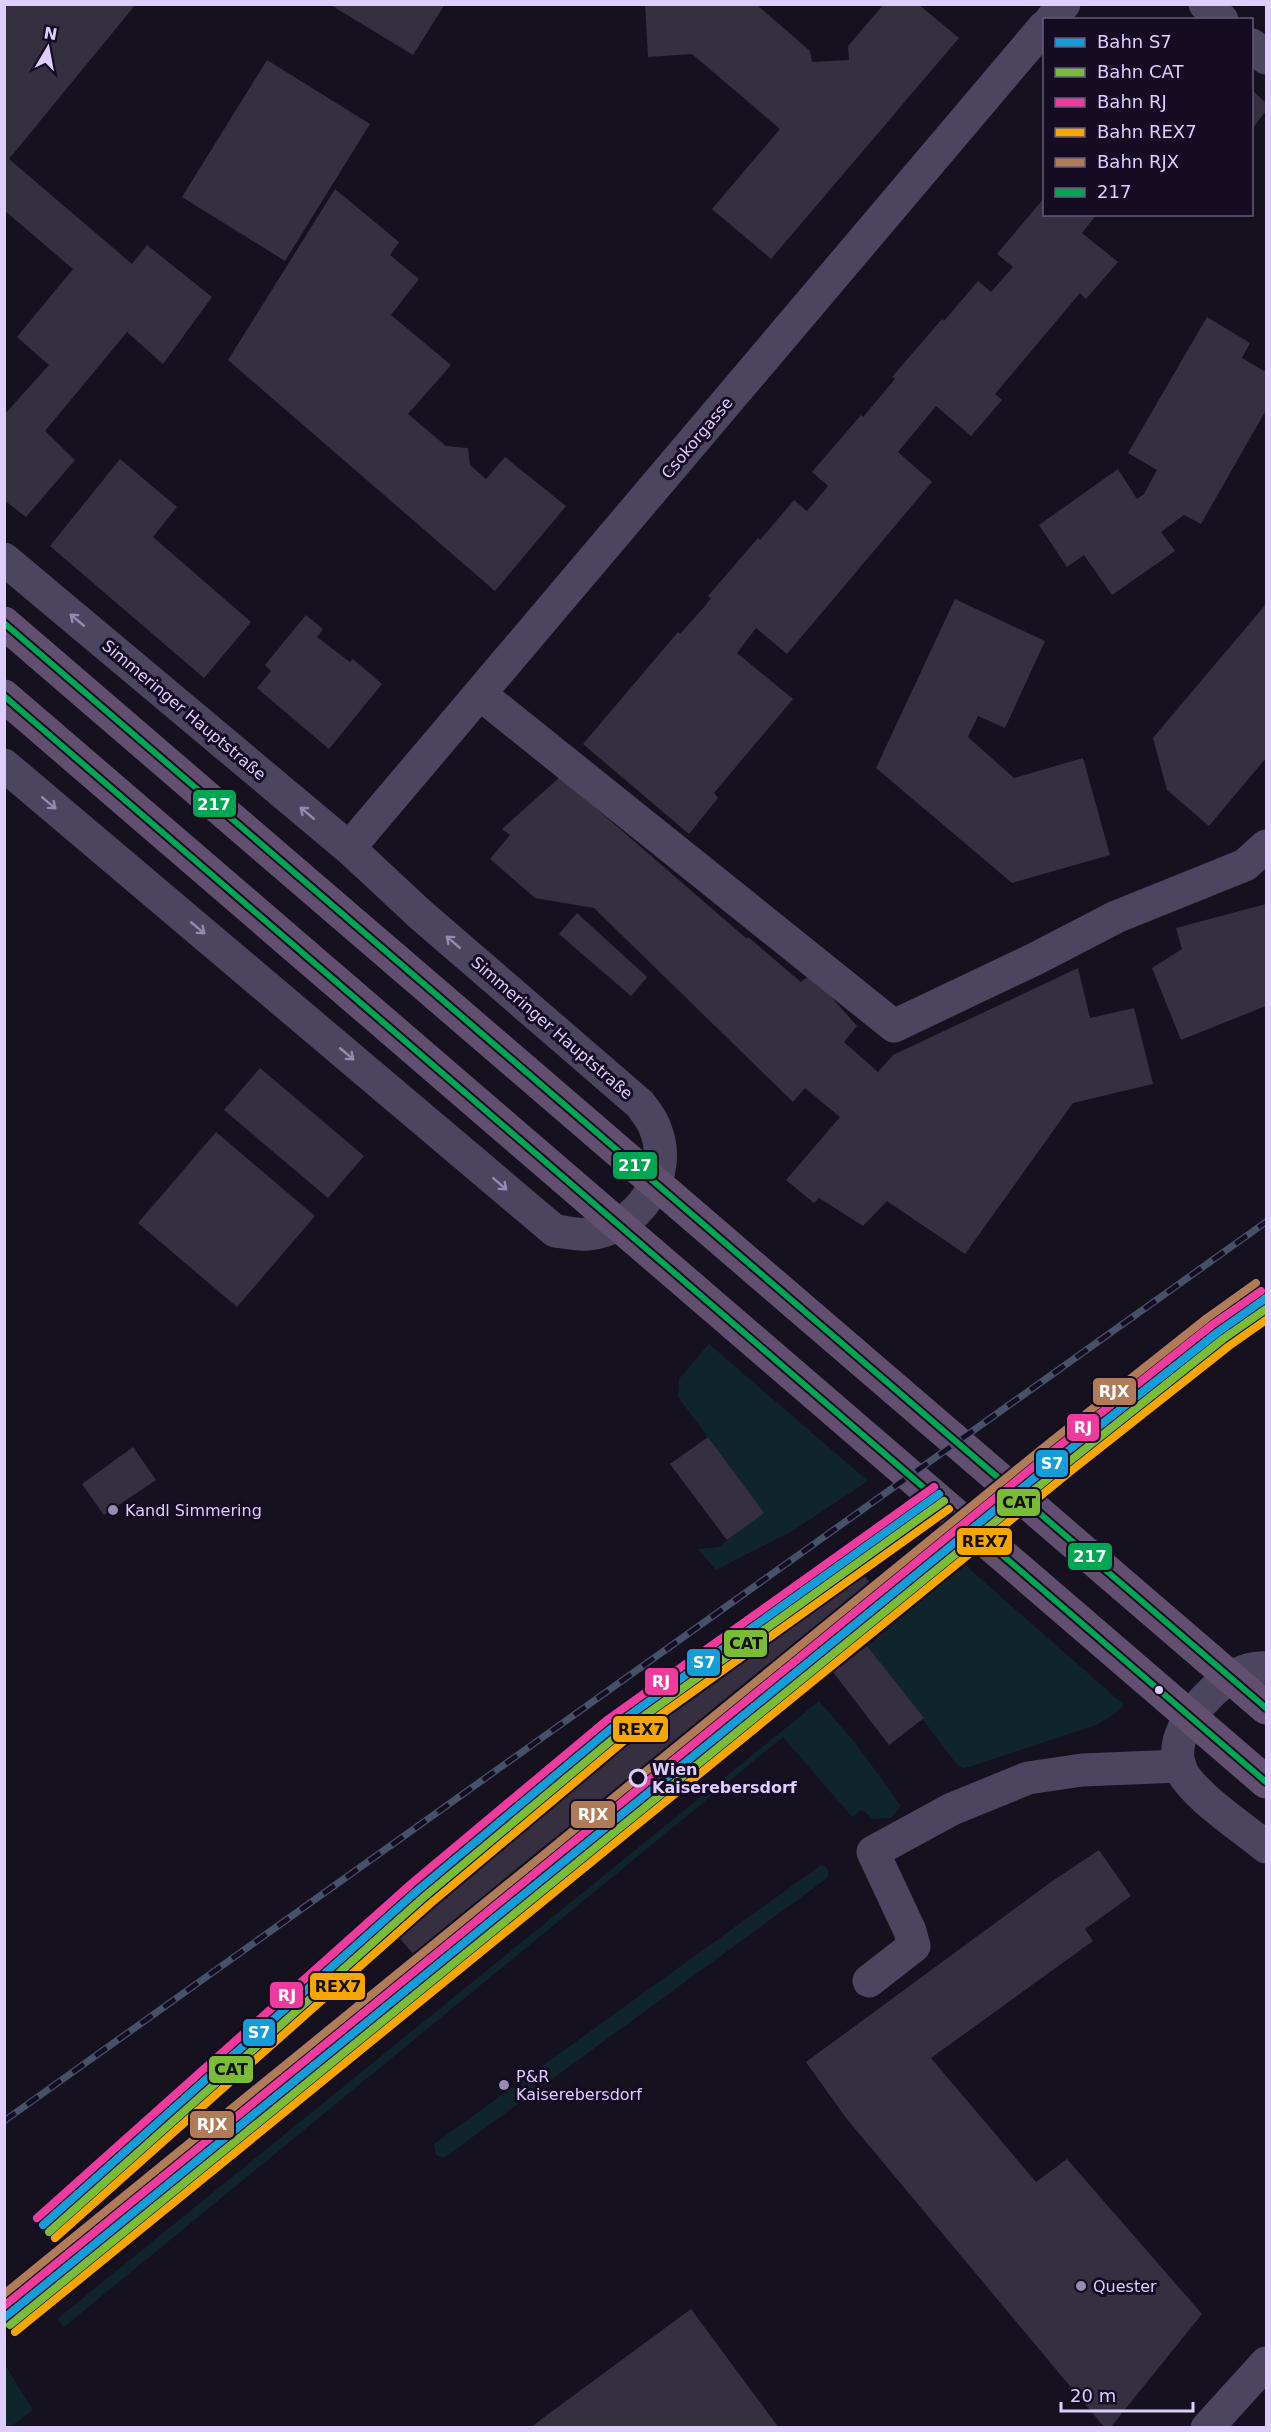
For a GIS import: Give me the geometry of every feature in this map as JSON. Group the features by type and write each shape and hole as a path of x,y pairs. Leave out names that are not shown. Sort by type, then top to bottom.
{"main road":[{"path":"4,623 1266,1708"},
{"path":"4,696 1266,1782"}],"street":[{"path":"1053,18 1064,4"},
{"path":"1205,4 1220,18"},
{"name":"Csokorgasse","path":"349,848 1043,28"},
{"path":"1253,47 1266,58"},
{"name":"Simmeringer Hauptstraße","path":"4,560 349,848 421,915 640,1104 655,1128 660,1150 659,1174 655,1188 635,1213 612,1226 587,1234 555,1231 4,765"},
{"path":"480,694 894,1026 1035,959 1116,917 1245,866 1266,846"},
{"path":"1264,1668 1238,1673 1216,1688 1198,1706 1185,1726 1179,1754 1194,1789 1266,1847"},
{"path":"868,1981 914,1946 910,1931 873,1852 952,1809 1028,1778 1179,1754"},
{"path":"1207,2427 1266,2363"}],"shaded area":[{"path":"709,1344 868,1481 794,1530 716,1570 698,1549 719,1547 763,1512 678,1397 679,1379"},
{"path":"965,1565 1124,1705 1116,1713 1096,1725 969,1767 958,1766 867,1646"},
{"path":"819,1701 857,1745 901,1806 891,1818 873,1819 862,1810 852,1817 783,1737 64,2327 57,2319"},
{"path":"821,1865 827,1868 829,1874 826,1879 444,2158 436,2155 434,2144"},
{"path":"5,2365 33,2410 10,2427 5,2427"}],"building":[{"path":"4,4 136,4 9,159 132,264 147,245 212,297 163,364 127,332 45,431 75,460 26,517 4,500 4,415 49,365 17,337 73,269 4,210"},
{"path":"329,4 445,4 413,55"},
{"path":"645,4 756,4 810,51 812,62 849,60 848,46 884,4 918,4 959,38 771,259 712,209 780,129 692,54 648,57"},
{"path":"267,60 370,124 285,261 182,197"},
{"path":"1253,91 1266,103 1266,111 1253,128"},
{"path":"335,189 399,242 390,255 419,279 391,315 451,365 408,414 446,446 468,448 470,465 486,479 505,457 566,506 495,591 228,360"},
{"path":"1043,199 1043,216 1095,216 1082,233 1118,262 1086,299 1080,293 995,394 1002,400 971,436 936,406 898,452 932,482 787,654 756,628 737,653 793,699 714,793 718,798 689,834 583,744 678,632 680,634 705,606 711,598 708,596 758,538 760,540 794,500 807,511 828,486 812,472 895,379 892,377 978,281 991,292 1013,267 997,254"},
{"path":"1207,317 1250,343 1242,358 1266,372 1266,410 1201,524 1184,515 1161,532 1175,551 1112,595 1084,555 1067,567 1039,525 1118,469 1137,499 1144,494 1157,470 1128,453"},
{"path":"120,459 177,507 153,537 251,622 204,678 50,546"},
{"path":"955,599 1045,641 1005,728 978,716 968,737 1014,778 1083,758 1110,855 1012,883 876,768"},
{"path":"1266,604 1266,758 1209,826 1167,790 1153,738"},
{"path":"306,615 323,629 317,637 350,662 353,659 382,684 329,749 257,688 271,671 265,665"},
{"path":"560,777 747,939 748,937 801,982 811,974 857,1026 844,1042 878,1072 893,1055 1078,968 1090,1018 1134,1008 1153,1084 1073,1103 965,1254 887,1201 863,1226 819,1198 814,1203 786,1180 840,1117 805,1088 793,1102 594,908 535,898 490,859 510,835 502,829"},
{"path":"1266,904 1266,1006 1181,1040 1152,968 1182,949 1176,928"},
{"path":"577,913 647,977 631,996 559,934"},
{"path":"260,1068 364,1156 328,1198 224,1110"},
{"path":"216,1132 315,1216 237,1307 138,1223"},
{"path":"708,1437 764,1513 727,1540 670,1464"},
{"path":"133,1447 156,1480 104,1515 82,1484"},
{"path":"858,1567 873,1587 639,1784 419,1960 391,1929 655,1714"},
{"path":"867,1646 924,1718 889,1745 833,1672"},
{"path":"1099,1850 1131,1896 1085,1929 1093,1941 931,2058 1036,2182 1067,2159 1202,2314 1110,2428 1105,2428 846,2118 806,2062 1051,1882"},
{"path":"691,2309 779,2428 530,2428 547,2415"}],"railway":[{"path":"4,2121 1266,1222"}],"rail line":[{"name":"RJX","path":"4,2294 1049,1443 1207,1318 1256,1283"},
{"name":"RJ","path":"4,2306 1054,1450 1212,1325 1261,1291"},
{"name":"S7","path":"4,2318 1060,1457 1218,1332 1266,1298"},
{"name":"CAT","path":"10,2325 1066,1464 1223,1339 1266,1309"},
{"name":"REX7","path":"15,2332 1071,1471 1229,1346 1266,1320"},
{"name":"RJ","path":"37,2218 412,1883 607,1720 934,1487"},
{"name":"S7","path":"43,2225 418,1890 613,1727 939,1494"},
{"name":"CAT","path":"49,2232 424,1897 619,1734 944,1501"},
{"name":"REX7","path":"55,2238 430,1904 624,1741 949,1509"}],"transit line":[{"name":"217","path":"4,623 1266,1708"},
{"name":"217","path":"4,696 1266,1782"}],"place":[{"name":"Kandl Simmering","path":"113,1510"},
{"name":"Wien Kaiserebersdorf","path":"638,1778"},
{"name":"P&R Kaiserebersdorf","path":"504,2085"},
{"name":"Quester","path":"1081,2286"}]}
